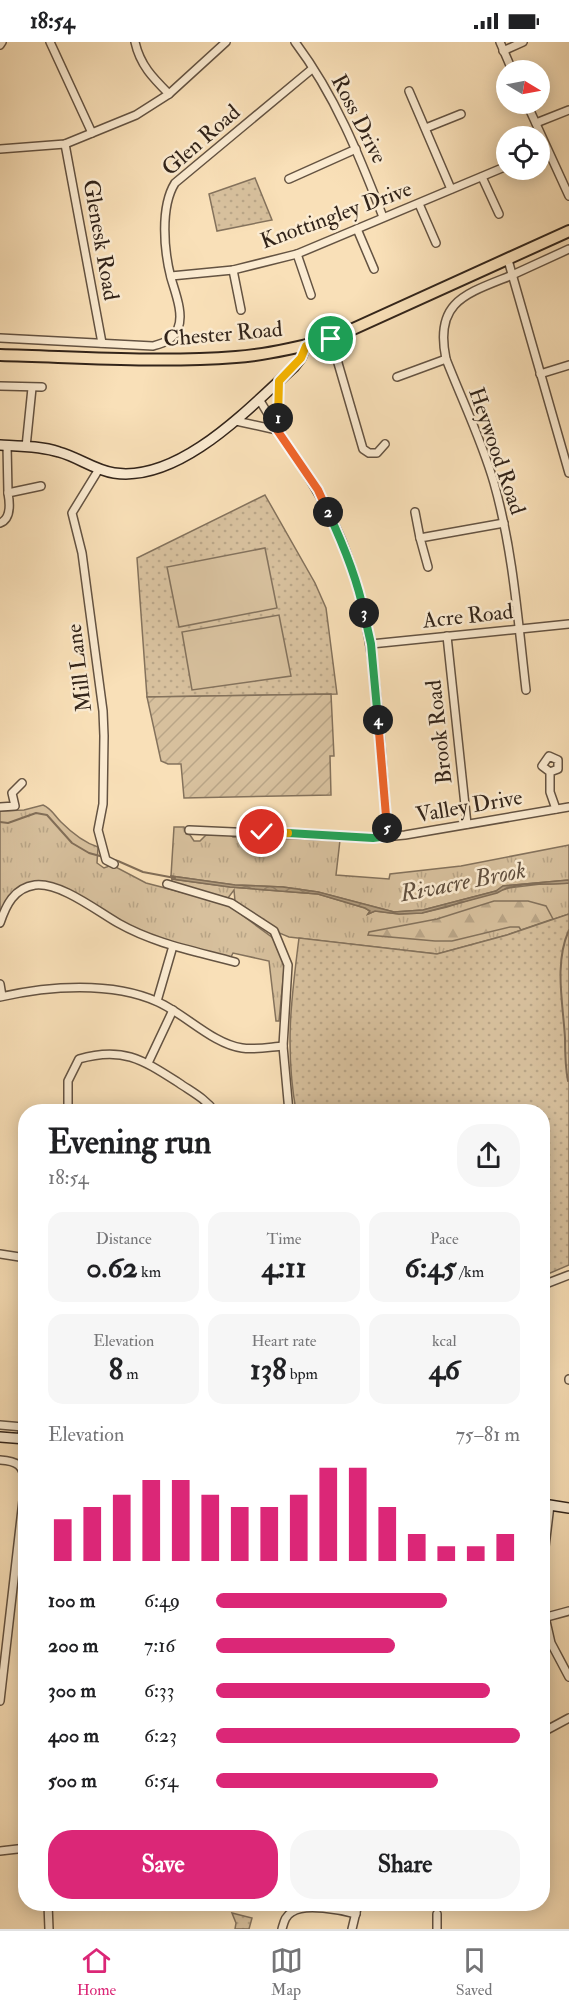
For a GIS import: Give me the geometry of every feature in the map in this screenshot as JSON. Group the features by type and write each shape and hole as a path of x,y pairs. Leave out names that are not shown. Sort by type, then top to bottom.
{"main road":[{"name":"Chester Road","path":"0,355 165,360 238,357 306,346 331,339 569,231"},
{"path":"4,445 57,451 99,470 113,473 129,474 162,467 205,444 236,421 301,358 306,346"},
{"path":"0,1437 18,1439"},
{"path":"550,1505 569,1508"}],"street":[{"path":"50,42 92,133"},
{"path":"135,42 141,63 169,94"},
{"path":"0,149 65,144 136,115 169,94 226,42"},
{"name":"Ross Drive","path":"295,42 347,126 383,217"},
{"path":"500,42 507,60"},
{"path":"503,51 523,42"},
{"name":"Glen Road","path":"0,338 153,346 169,341 179,328 180,317 171,276 165,212 168,194 175,183 312,69"},
{"path":"410,91 451,189"},
{"path":"536,123 569,110"},
{"path":"426,128 461,114"},
{"path":"532,114 537,126"},
{"name":"Glenesk Road","path":"65,144 102,343"},
{"path":"289,179 356,149"},
{"path":"550,162 569,196"},
{"name":"Knottingley Drive","path":"171,276 233,270 297,254 496,171"},
{"path":"483,177 499,214"},
{"path":"419,204 436,243"},
{"path":"357,229 374,269"},
{"path":"511,275 569,249"},
{"path":"297,254 311,295"},
{"path":"507,260 569,473"},
{"path":"233,270 241,310"},
{"name":"Heywood Road","path":"511,275 461,297 448,314 442,342 446,359 493,482 504,523 514,578 526,690"},
{"path":"331,339 363,449 369,453 377,453 385,444"},
{"path":"397,377 446,359"},
{"path":"540,374 569,365"},
{"path":"277,430 279,381"},
{"path":"0,386 42,387"},
{"path":"26,447 32,388"},
{"path":"259,399 318,490 341,540 359,588 371,644 388,836"},
{"path":"236,421 277,430"},
{"path":"560,442 569,439"},
{"path":"0,523 8,517 10,502 4,445"},
{"name":"Mill Lane","path":"99,470 72,513 82,553 103,711 103,804 98,831 106,860 114,864"},
{"path":"8,494 41,486"},
{"path":"415,512 428,567"},
{"path":"420,538 504,523"},
{"name":"Acre Road","path":"371,644 569,624"},
{"name":"Brook Road","path":"447,636 467,824"},
{"name":"Valley Drive","path":"550,772 550,792 556,809"},
{"path":"0,807 15,806 12,793 22,783"},
{"name":"Valley Drive","path":"189,830 373,838 405,835 569,807"},
{"path":"167,884 231,903 274,931 288,965 283,1047 287,1104"},
{"path":"0,923 5,909 17,892 37,885 47,885 66,893 132,931 158,942 236,962"},
{"path":"157,1001 173,946"},
{"path":"0,984 1,996 34,990 90,988 122,992 157,1001 229,1045 249,1048 283,1047"},
{"path":"148,1063 173,1010"},
{"path":"68,1104 68,1081 79,1059 103,1053 129,1056 148,1063 207,1104"},
{"path":"0,1254 18,1257"},
{"path":"550,1282 569,1275"},
{"path":"0,1425 18,1426"},
{"path":"0,1460 18,1464"},
{"path":"0,1701 18,1544"},
{"path":"550,1616 569,1611"},
{"path":"550,1639 569,1677"},
{"path":"550,1728 569,1718"},
{"path":"0,1851 18,1849"},
{"path":"48,1911 49,1929"},
{"path":"282,1929 287,1917 295,1911"},
{"path":"340,1911 356,1914"},
{"path":"352,1929 357,1911"},
{"path":"436,1914 437,1929"}],"green space":[{"path":"255,178 272,220 217,231 209,194"},
{"path":"265,495 315,583 326,608 337,694 147,697 137,558"},
{"path":"265,548 277,608 179,627 167,567"},
{"path":"279,615 291,676 192,690 182,632"},
{"path":"331,694 334,756 330,756 331,795 184,798 181,764 168,764 161,761 147,697"},
{"path":"43,805 74,833 98,847 97,863 104,868 112,865 146,883 227,904 273,938 282,954 284,970 279,1021 276,1021 269,961 233,953 231,957 227,957 159,939 129,927 48,883 31,883 18,889 8,900 0,915 0,811 24,810"},
{"path":"174,827 184,827 186,834 190,835 194,841 200,841 206,835 230,834 233,837 294,836 340,840 336,875 389,879 390,874 461,866 569,845 569,880 503,886 496,891 423,910 394,912 318,892 283,887 235,885 171,876"},
{"path":"172,879 230,887 318,894 365,908 370,911 368,914 375,911 399,914 422,913 507,888 569,883 569,914 507,935 437,954 289,937 254,917 235,901 234,890 228,898 171,884"},
{"path":"494,901 528,901 546,906 553,919 521,930 519,927 510,927 452,941 368,935 369,932 437,919"},
{"path":"569,914 569,1265 550,1273 550,1104 295,1104 293,1088 290,1045 299,938 437,954 507,935"},
{"path":"232,1913 252,1918 249,1929 235,1929 236,1923"}],"water":[{"path":"171,876 235,885 283,887 318,892 394,912 423,910 496,891 503,886 569,880 569,883 514,886 497,893 422,913 399,914 375,911 368,914 370,911 365,908 318,894 230,887 172,879"}],"waterway":[{"path":"0,822 8,823 36,813 47,815 72,843 89,853 118,861 143,872 175,878"},
{"path":"568,1081 561,969 564,943 569,930"}],"route":[{"path":"262,832 373,838 388,836 371,644 359,588 341,540 318,490 277,430 279,381 301,358 306,346 331,339"}],"water label":[{"name":"Rivacre Brook","path":"463,882"}]}
